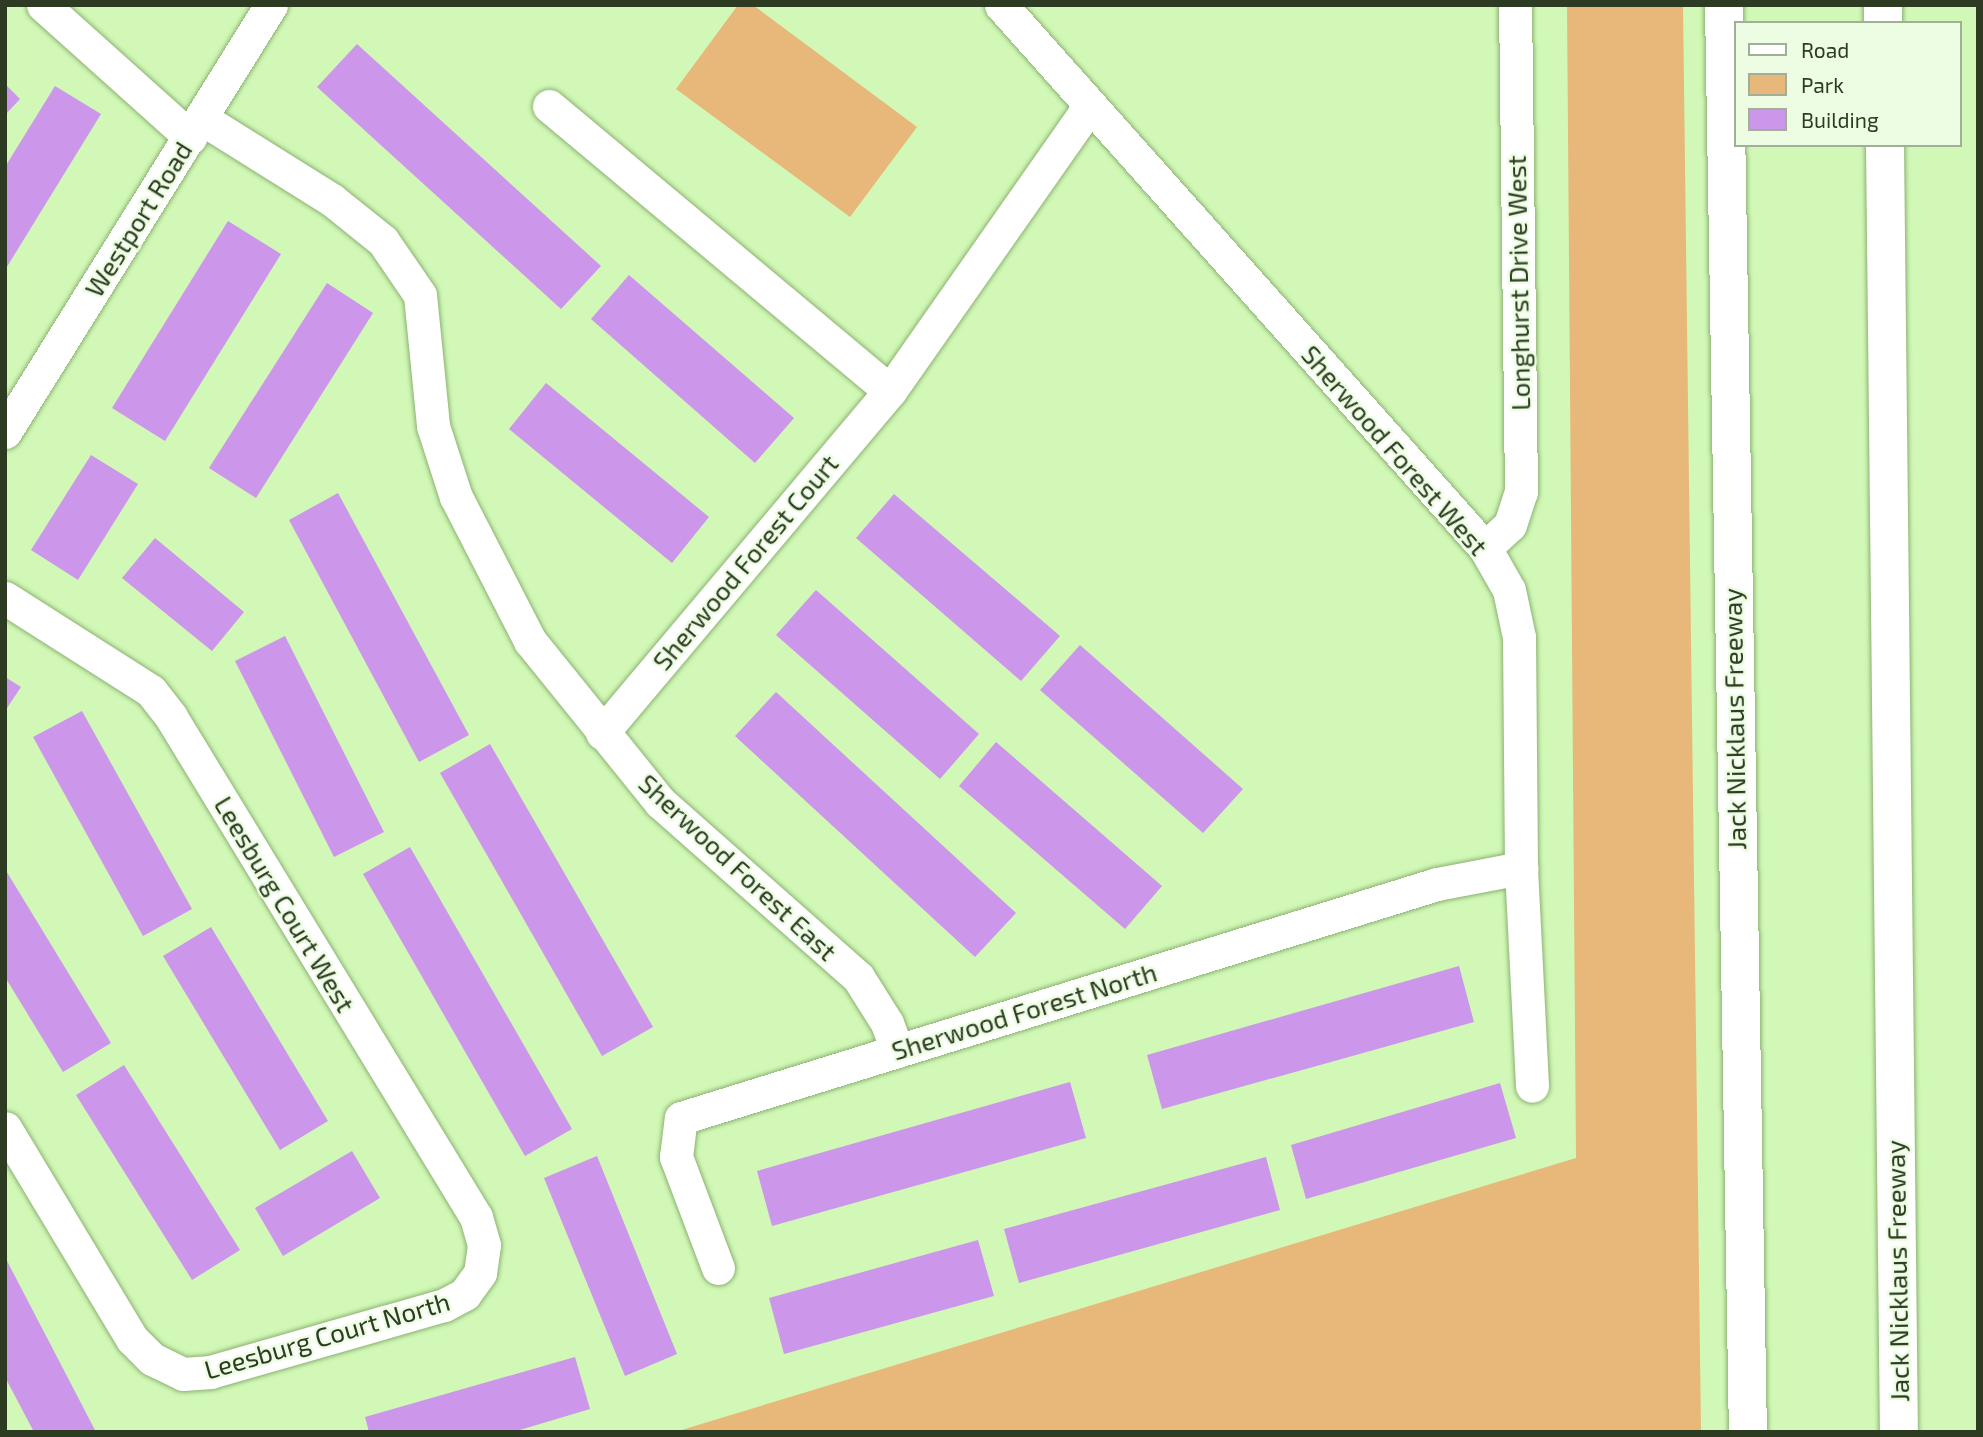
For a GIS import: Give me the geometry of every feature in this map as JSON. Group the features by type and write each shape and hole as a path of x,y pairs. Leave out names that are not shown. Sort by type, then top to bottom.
{"highway":[{"name":"Jack Nicklaus Freeway","path":"1724,5 1748,1432"},
{"name":"Jack Nicklaus Freeway","path":"1885,147 1899,1432"},
{"path":"1897,1257 1907,1432"}],"street":[{"name":"Sherwood Forest East","path":"43,5 195,128 332,200 383,241 420,295 433,426 456,497 530,641 601,733 660,802 859,977 887,1023 897,1051"},
{"name":"Westport Road","path":"8,423 271,5"},
{"name":"Sherwood Forest West","path":"1002,5 1485,548 1508,590 1518,637 1521,869 1532,1086"},
{"name":"Longhurst Drive West","path":"1485,548 1510,525 1521,492 1515,5"},
{"name":"Sherwood Forest Court","path":"601,733 890,391 1090,105"},
{"path":"550,106 890,391"},
{"name":"Leesburg Court West","path":"5,598 151,691 171,717 476,1217 484,1245 480,1273"},
{"name":"Sherwood Forest North","path":"718,1268 676,1157 681,1118 1437,884 1521,869"},
{"name":"Leesburg Court North","path":"5,1128 132,1339 164,1367 183,1374 211,1372 444,1305 465,1294 480,1273"}],"green space":[{"path":"738,5 753,5 917,127 850,217 676,89"},
{"path":"1567,5 1683,5 1701,1432 675,1432 1576,1158"}],"building":[{"path":"357,44 601,266 561,309 317,87"},
{"path":"5,84 20,99 5,115"},
{"path":"55,86 101,114 5,270 5,167"},
{"path":"228,221 281,254 165,441 112,408"},
{"path":"629,275 794,418 755,463 591,319"},
{"path":"327,283 373,313 256,498 209,468"},
{"path":"546,383 709,517 672,563 509,429"},
{"path":"91,455 138,484 78,580 31,550"},
{"path":"338,493 469,735 419,762 289,520"},
{"path":"894,494 1060,636 1021,681 856,538"},
{"path":"155,538 244,612 212,651 122,578"},
{"path":"816,590 979,734 940,779 776,635"},
{"path":"285,636 384,832 334,857 235,661"},
{"path":"1080,645 1243,789 1203,833 1040,690"},
{"path":"5,677 21,687 5,711"},
{"path":"776,692 1016,913 975,957 735,736"},
{"path":"82,711 192,909 143,936 33,737"},
{"path":"996,742 1162,886 1125,929 959,786"},
{"path":"490,744 653,1027 602,1056 440,773"},
{"path":"410,847 572,1129 525,1156 363,874"},
{"path":"5,869 111,1043 63,1072 5,977"},
{"path":"211,927 328,1121 280,1150 163,956"},
{"path":"1459,966 1474,1022 1162,1109 1147,1055"},
{"path":"124,1065 240,1250 192,1280 76,1095"},
{"path":"1070,1082 1086,1138 772,1226 757,1171"},
{"path":"1500,1083 1516,1138 1306,1199 1291,1145"},
{"path":"352,1151 380,1198 283,1256 255,1208"},
{"path":"597,1156 677,1354 625,1376 544,1178"},
{"path":"1266,1157 1280,1210 1019,1283 1004,1229"},
{"path":"978,1240 994,1296 784,1354 769,1298"},
{"path":"5,1257 96,1432 34,1432 5,1377"},
{"path":"575,1357 590,1409 513,1432 369,1432 365,1417"}]}
